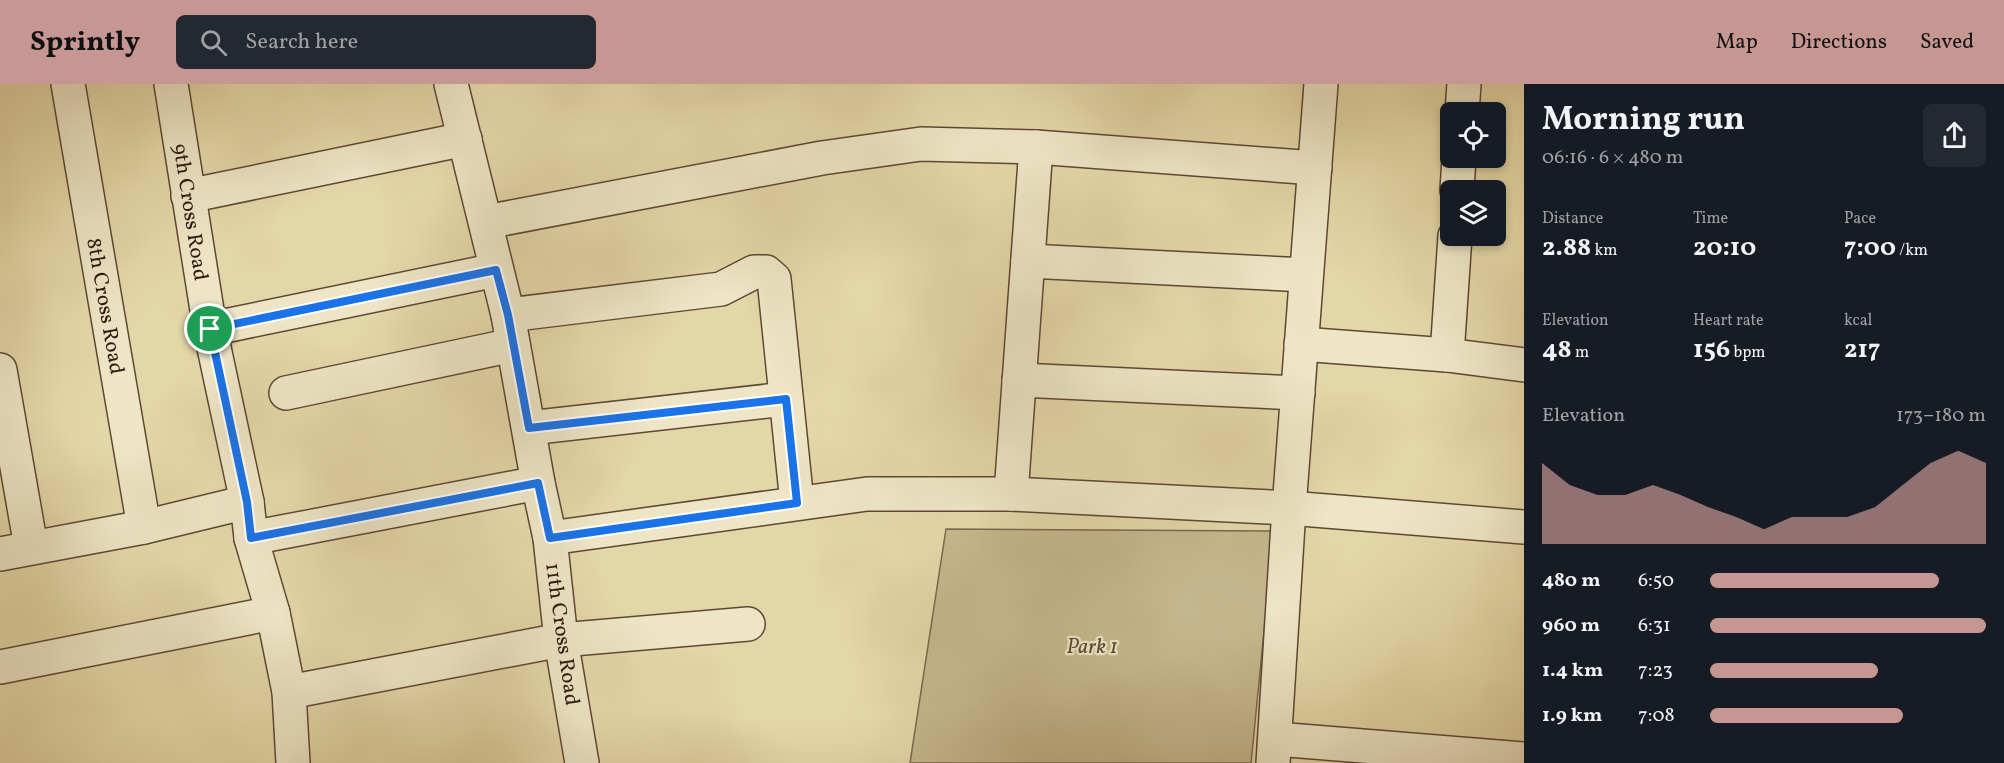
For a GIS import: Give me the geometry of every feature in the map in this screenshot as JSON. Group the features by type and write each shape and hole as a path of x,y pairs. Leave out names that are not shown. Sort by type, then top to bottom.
{"street":[{"name":"8th Cross Road","path":"68,84 144,527"},
{"name":"9th Cross Road","path":"171,84 210,329 247,502 251,538 273,613 289,692 293,763"},
{"name":"11th Cross Road","path":"451,84 511,330 550,538 561,640 582,763"},
{"path":"1321,84 1289,508 1275,751 1520,760"},
{"path":"1463,102 1464,84"},
{"path":"188,196 465,138"},
{"path":"486,222 822,158 921,144 1036,147 1315,168"},
{"path":"1011,494 1036,147"},
{"path":"1447,355 1454,246"},
{"path":"1028,261 1306,275"},
{"path":"210,329 496,270"},
{"path":"286,393 511,330 721,289 753,272 766,272 774,279 797,503"},
{"path":"1301,344 1447,355 1524,365"},
{"path":"0,370 31,547"},
{"path":"1019,380 1298,393"},
{"path":"529,428 786,399"},
{"path":"251,538 538,483"},
{"path":"550,538 867,494 1011,494 1289,508 1524,527"},
{"path":"0,554 144,527 247,502"},
{"path":"0,666 273,613"},
{"path":"289,692 561,640 748,624"}],"green space":[{"name":"Park 1","path":"946,529 1274,531 1251,763 910,763"}],"route":[{"path":"496,270 508,315 529,428 786,399 797,503 550,538 538,483 251,538 247,502 210,329 496,270"}]}
